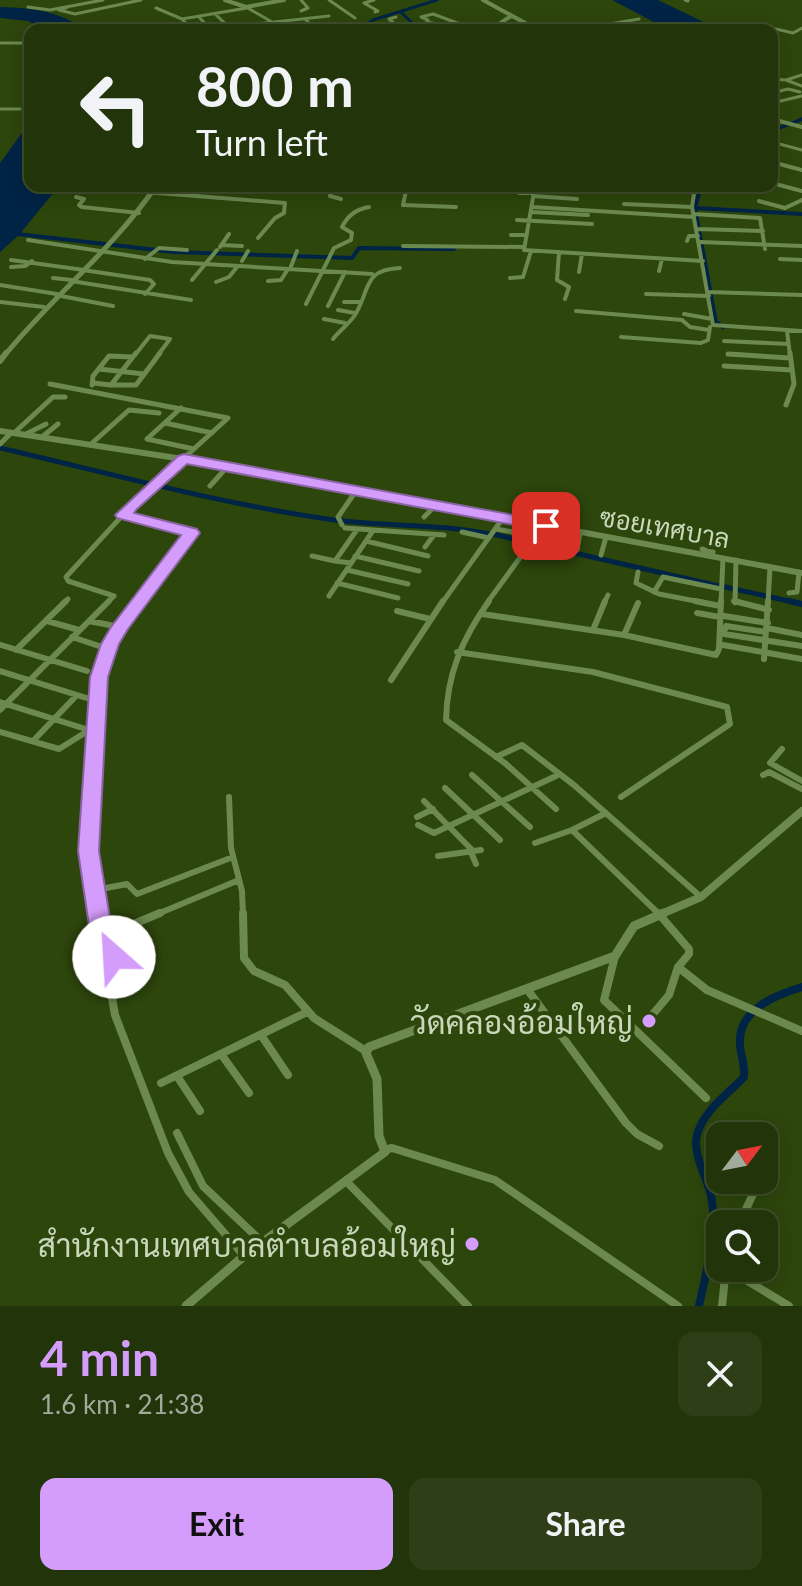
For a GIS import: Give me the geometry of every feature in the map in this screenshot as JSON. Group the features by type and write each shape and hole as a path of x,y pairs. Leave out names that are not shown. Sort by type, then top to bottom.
{"street":[{"path":"28,7 47,10 103,0"},
{"path":"68,7 59,10 75,14 141,0"},
{"path":"225,0 246,7 273,24 329,16"},
{"path":"182,19 284,0"},
{"path":"301,0 308,8 301,11"},
{"path":"329,0 355,18"},
{"path":"483,0 527,24"},
{"path":"375,12 378,11 364,3 381,1"},
{"path":"196,16 246,7"},
{"path":"156,8 187,24"},
{"path":"215,14 225,24"},
{"path":"417,14 429,23 455,22"},
{"path":"196,16 205,24"},
{"path":"500,24 511,16"},
{"path":"395,24 389,19 396,17"},
{"path":"429,23 443,17 460,24"},
{"path":"506,20 517,19"},
{"path":"609,24 639,19"},
{"path":"306,20 310,24"},
{"path":"778,30 791,33 802,28"},
{"path":"0,43 24,43"},
{"path":"786,80 802,75"},
{"path":"778,79 801,85"},
{"path":"778,92 801,85"},
{"path":"792,90 801,94"},
{"path":"778,101 801,94"},
{"path":"0,109 20,109"},
{"path":"778,121 800,126"},
{"path":"778,144 802,150"},
{"path":"778,164 802,170"},
{"path":"778,185 802,191"},
{"path":"0,361 44,307 112,244 139,213 152,192"},
{"path":"182,192 285,203 284,213 275,218 258,238"},
{"path":"331,192 330,196 341,199"},
{"path":"406,192 403,205 456,207"},
{"path":"510,278 523,277 534,192"},
{"path":"621,337 701,343 708,340 712,325 710,293 699,239 700,229 692,206 694,192"},
{"path":"519,193 577,199"},
{"path":"76,197 84,199 79,205 82,207 139,213"},
{"path":"759,201 785,208 802,200"},
{"path":"635,201 692,206"},
{"path":"624,204 692,206"},
{"path":"306,304 334,248 351,240 352,233 342,227 347,217 356,209 369,207"},
{"path":"531,209 759,217 764,247"},
{"path":"531,209 588,215"},
{"path":"517,220 529,218 592,224"},
{"path":"700,229 763,231"},
{"path":"192,280 229,234"},
{"path":"511,235 527,235"},
{"path":"687,241 689,236 764,247 802,246"},
{"path":"23,247 30,242 136,256 175,265 255,264 274,271"},
{"path":"218,251 242,246"},
{"path":"403,246 526,249 603,258 703,261"},
{"path":"145,259 156,250 187,250"},
{"path":"218,251 218,266"},
{"path":"559,252 557,281 569,288 565,299"},
{"path":"216,282 229,277 246,253"},
{"path":"268,281 281,280 296,254"},
{"path":"579,272 582,254"},
{"path":"129,263 136,256"},
{"path":"266,268 269,258"},
{"path":"659,271 662,259"},
{"path":"780,259 802,260"},
{"path":"11,260 153,282 145,294"},
{"path":"11,267 25,266 32,261"},
{"path":"266,268 372,274"},
{"path":"333,339 355,313 372,274 382,268 400,268"},
{"path":"92,278 98,272"},
{"path":"328,306 345,272"},
{"path":"125,284 141,273"},
{"path":"53,278 191,300"},
{"path":"0,285 113,306"},
{"path":"303,290 313,292"},
{"path":"646,294 802,295"},
{"path":"0,302 44,307"},
{"path":"344,302 359,302"},
{"path":"338,310 355,313"},
{"path":"576,311 679,319 685,320 690,327 712,325 802,331"},
{"path":"684,314 712,325"},
{"path":"324,319 345,323"},
{"path":"786,405 794,384 787,331"},
{"path":"93,383 111,385 134,386 170,339 150,336 111,385"},
{"path":"724,341 788,344"},
{"path":"728,354 790,358"},
{"path":"87,392 93,383 91,380 110,355 132,357"},
{"path":"724,366 792,370"},
{"path":"99,369 144,374"},
{"path":"0,710 3,703 29,681 114,594 76,584 66,577 123,515 228,418 50,384"},
{"path":"0,444 53,397 65,397"},
{"path":"181,408 148,440 194,449"},
{"path":"91,444 129,410 159,413"},
{"path":"165,423 212,433"},
{"path":"24,435 46,424"},
{"path":"42,437 58,424"},
{"name":"ซอยเทศบาล","path":"0,431 184,459 580,533 713,552 723,558 800,572"},
{"path":"172,457 166,465 174,468"},
{"path":"210,486 227,467"},
{"path":"356,491 340,523 356,531 444,535"},
{"path":"424,517 436,505"},
{"path":"123,515 192,533 120,627 108,649 99,677 88,851 105,960 115,1015 168,1153 189,1192 244,1256"},
{"path":"391,680 430,619 503,518"},
{"path":"543,526 457,652 444,696 446,720 496,757 556,809"},
{"path":"496,529 536,536"},
{"path":"335,561 356,531"},
{"path":"329,596 372,532"},
{"path":"462,532 489,538"},
{"path":"400,542 407,533"},
{"path":"577,550 580,533"},
{"path":"425,547 434,535"},
{"path":"601,555 606,537"},
{"path":"366,541 428,556"},
{"path":"702,549 713,552"},
{"path":"312,556 408,584"},
{"path":"355,556 419,571"},
{"path":"482,614 624,635 716,655 723,614 723,558"},
{"path":"736,560 735,605 769,610"},
{"path":"765,656 770,567"},
{"path":"638,572 636,583 654,592 684,599 767,628 802,635"},
{"path":"789,593 797,592 800,572"},
{"path":"654,592 663,577 721,589"},
{"path":"684,599 691,582"},
{"path":"337,583 398,598"},
{"path":"593,630 608,595"},
{"path":"16,650 68,599"},
{"path":"624,635 638,603"},
{"path":"397,611 430,619"},
{"path":"697,613 723,614"},
{"path":"47,621 79,630"},
{"path":"89,621 120,627"},
{"path":"722,653 726,626 767,628"},
{"path":"724,634 802,646"},
{"path":"72,637 108,649"},
{"path":"1,645 87,671"},
{"path":"723,645 765,656 802,659"},
{"path":"457,652 593,672 727,707 730,724 621,797"},
{"path":"0,671 93,700"},
{"path":"33,741 77,695"},
{"path":"0,732 59,749 86,732 3,703"},
{"path":"496,757 522,745 606,813 701,897"},
{"path":"782,749 769,762 802,781"},
{"path":"794,776 802,769"},
{"path":"763,775 769,772 802,789"},
{"path":"472,775 530,827"},
{"path":"433,809 418,821 433,834 556,776"},
{"path":"445,788 500,840"},
{"path":"229,797 244,958 254,971 285,985 307,1012 366,1051 377,1079 379,1136 384,1150"},
{"path":"424,801 475,851 476,864"},
{"path":"706,1098 604,1000 615,956 634,926 701,897 802,811"},
{"path":"535,843 572,830 606,813"},
{"path":"572,830 659,914 689,949 689,954 673,975 670,998 653,1014"},
{"path":"438,856 475,851"},
{"path":"106,888 127,884 136,894 233,857"},
{"path":"105,960 116,956 114,937 117,931 239,880"},
{"path":"366,1051 376,1043 615,956"},
{"path":"678,967 707,990 802,1031"},
{"path":"527,989 626,1123 637,1134 659,1146"},
{"path":"161,1083 307,1012"},
{"path":"261,1035 288,1075"},
{"path":"221,1054 249,1093"},
{"path":"177,1076 200,1111"},
{"path":"177,1133 203,1186 263,1243"},
{"path":"186,1306 244,1256 384,1150 392,1148 495,1180 678,1306"},
{"path":"346,1181 468,1306"},
{"path":"722,1306 725,1282"},
{"path":"749,1282 789,1306"}],"water":[{"path":"612,0 658,0 708,24 658,24"},
{"path":"0,7 24,8 45,12 75,24 34,24 0,18"},
{"path":"24,130 24,192 54,192 19,235 0,252 0,163"}],"waterway":[{"path":"368,24 437,0"},
{"path":"402,13 413,24"},
{"path":"792,123 802,119"},
{"path":"778,129 792,123"},
{"path":"695,208 699,192"},
{"path":"695,208 802,214"},
{"path":"695,208 716,322 723,327"},
{"path":"0,232 174,252 352,258 359,248 454,249"},
{"path":"0,448 286,512 347,521 490,534"},
{"path":"493,534 530,543"},
{"path":"535,544 719,586"},
{"path":"725,587 791,602"},
{"path":"791,602 798,603"},
{"path":"791,602 802,604"},
{"path":"699,1306 710,1254 713,1214 697,1152 697,1135 710,1111 744,1077 741,1033 751,1013 770,1000 802,987"}],"place":[{"name":"วัดคลองอ้อมใหญ่","path":"649,1021"},
{"name":"สำนักงานเทศบาลตำบลอ้อมใหญ่","path":"472,1244"}],"route":[{"path":"114,957 105,960 88,851 99,677 110,644 120,627 192,533 123,515 131,506 184,459 546,526"}]}
